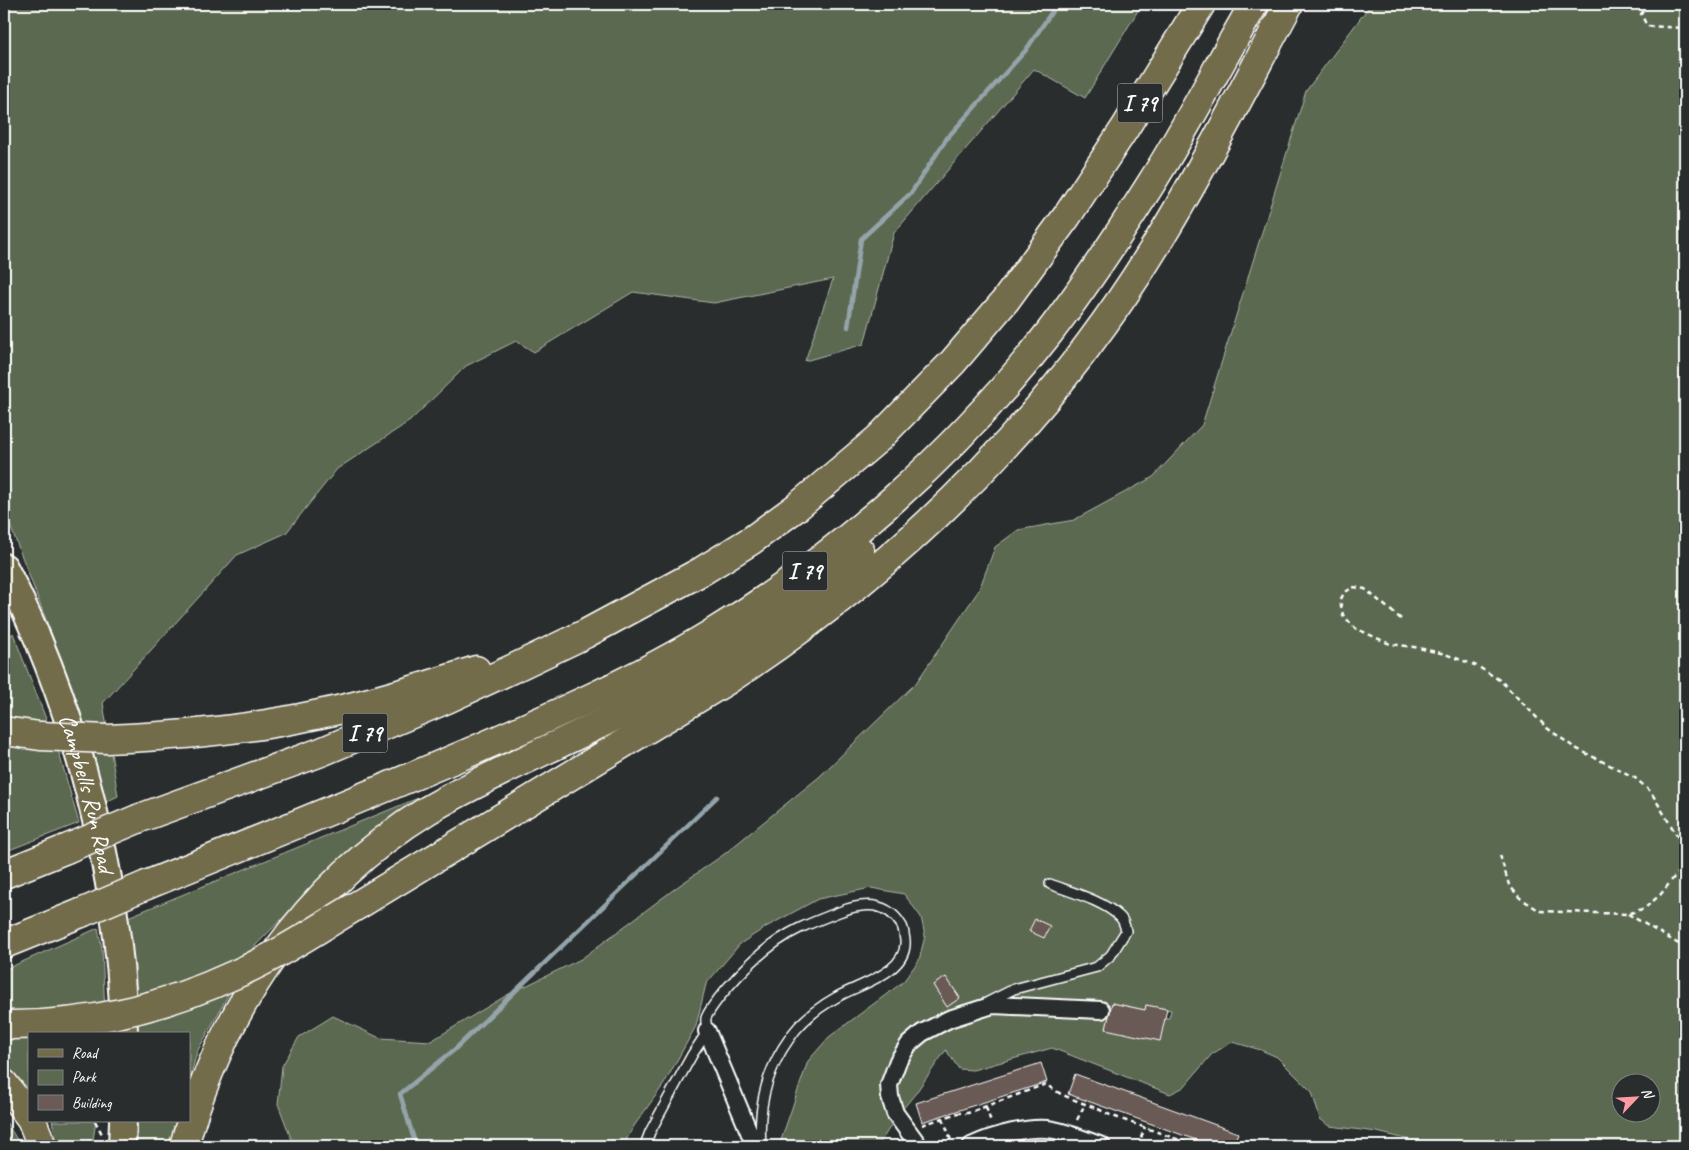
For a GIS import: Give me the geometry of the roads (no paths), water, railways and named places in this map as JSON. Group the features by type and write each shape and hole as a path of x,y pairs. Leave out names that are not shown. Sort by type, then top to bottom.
{"highway":[{"name":"I 79","path":"4,874 140,818 321,752 447,699 585,634 702,571 752,540 797,507 879,438 953,362 1016,285 1067,216 1201,4"},
{"path":"4,1025 84,1020 147,1007 177,998 237,974 358,905 726,681 774,650 855,588 925,527 998,454 1033,414 1098,332 1173,218 1289,4"},
{"name":"I 79","path":"4,944 374,793 532,725 632,678 711,634 832,551 927,468 965,430 1048,334 1154,180 1250,5"},
{"path":"184,1146 200,1092 213,1060 247,996 288,936 327,891 388,838 428,811 475,785 596,726 666,689 804,598 872,542 935,483 982,430 1048,334"},
{"path":"4,731 65,738 107,739 223,731 316,715 414,690 585,634"},
{"path":"4,1084 28,1115"},
{"path":"32,1122 42,1146"}],"main road":[{"name":"Campbells Run Road","path":"4,567 41,646 81,763 109,888 118,957 124,1032"},
{"path":"122,1146 123,1122"}],"street":[{"path":"919,1146 895,1114 889,1086 898,1061 909,1044 922,1034 949,1019 993,1005 1102,1010"},
{"path":"707,1031 755,1146"},
{"path":"971,1146 1000,1135 1054,1130 1102,1146"}],"lane":[{"path":"968,1012 1014,989 1097,967 1111,955 1122,940 1126,932 1124,922 1119,916 1107,907 1050,884"},
{"path":"645,1145 650,1132 707,1031 706,1018 721,994 745,968 764,951 799,928 848,908 868,905 882,907 895,916 903,928 905,945 900,961 877,978 858,985 835,998 807,1018 789,1038 774,1062 766,1084 759,1123 761,1146"}],"waterway":[{"path":"848,327 861,239 911,193 947,138 1026,50 1057,4"},
{"path":"416,1146 400,1094 454,1050 717,797"}]}
